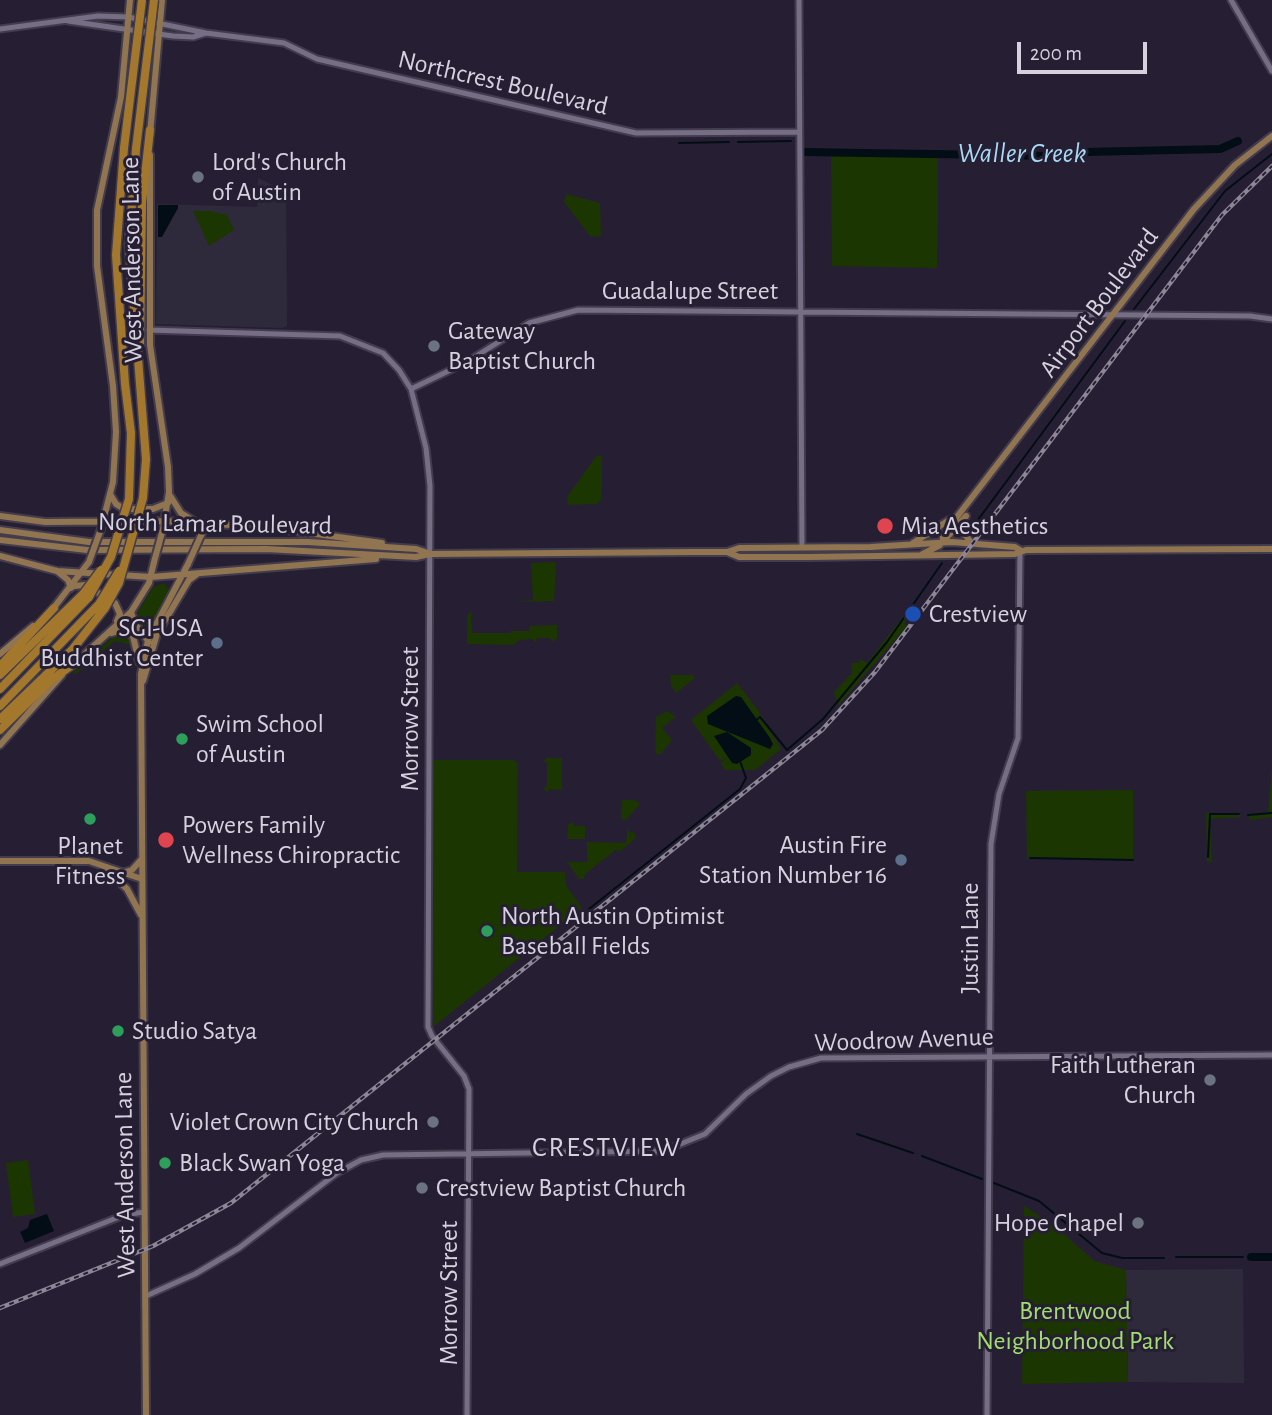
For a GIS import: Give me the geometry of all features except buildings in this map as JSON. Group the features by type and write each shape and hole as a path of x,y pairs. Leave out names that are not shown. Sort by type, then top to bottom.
{"highway":[{"path":"0,689 86,595 111,557 129,499 131,433 116,255 124,148 142,0"},
{"path":"0,719 72,650 102,606 124,563 143,498 146,459 129,245 136,149 154,0"},
{"path":"139,375 142,203 150,130"},
{"path":"0,675 86,595"},
{"path":"0,706 102,606"},
{"path":"0,666 54,608"},
{"path":"0,730 50,681 76,662"}],"main road":[{"name":"West Anderson Lane","path":"0,654 54,608 83,573 104,521 110,494 116,450 115,410 97,266 96,230 123,68 130,0"},
{"name":"West Anderson Lane","path":"0,745 76,662 131,612 151,577 163,525 169,492 166,447 152,371 149,330 150,130 162,0"},
{"path":"123,68 130,52 137,46 144,51 154,74"},
{"name":"Airport Boulevard","path":"921,555 943,542 1214,185 1272,136"},
{"path":"169,492 180,513 204,525"},
{"path":"110,494 116,504 124,509 153,509 167,503"},
{"path":"963,514 963,530 972,544"},
{"path":"911,544 963,514"},
{"path":"0,516 45,522 104,521 307,531 401,548"},
{"name":"West Anderson Lane","path":"143,683 141,674 148,640 183,575 204,525"},
{"name":"North Lamar Boulevard","path":"0,530 89,542 308,542 401,548 430,554"},
{"name":"North Lamar Boulevard","path":"0,540 67,549 266,549 391,557 430,554 727,552 739,548 943,542 1015,547 1020,550 1272,549"},
{"path":"943,542 953,555"},
{"name":"North Lamar Boulevard","path":"727,552 739,557 1015,554 1020,550"},
{"path":"0,556 57,571 151,577 391,557"},
{"path":"188,564 192,572 199,573"},
{"path":"57,571 72,587 85,584 115,603 120,614 113,628"},
{"path":"150,651 189,580 199,573"},
{"path":"164,577 172,584 173,594"},
{"path":"131,612 135,624 148,640 150,651"},
{"path":"103,637 123,630 133,636 141,674"},
{"name":"West Anderson Lane","path":"146,1415 142,858 143,683 150,651"},
{"path":"120,874 132,870 142,858"},
{"path":"0,860 83,861 142,879"},
{"path":"104,867 125,887 142,917"}],"street":[{"path":"1231,0 1272,71"},
{"path":"799,2 802,547"},
{"name":"Northcrest Boulevard","path":"68,21 97,16 128,17 206,33 278,41 317,59 636,133 798,132"},
{"name":"Northcrest Boulevard","path":"68,21 193,37 206,33"},
{"path":"0,29 68,21"},
{"name":"Guadalupe Street","path":"411,389 464,363 514,330 567,312 1250,316 1272,319"},
{"path":"149,330 307,333 349,338 383,354 399,370 411,389"},
{"name":"Morrow Street","path":"411,389 429,469 428,1027 468,1086 467,1415"},
{"name":"Justin Lane","path":"986,1415 991,836 1001,786 1018,738 1020,550"},
{"name":"Woodrow Avenue","path":"146,1296 195,1274 249,1242 355,1162 383,1155 663,1151 705,1134 753,1088 800,1063 838,1056 1272,1055"},
{"path":"0,1264 124,1215 144,1212"}],"shaded area":[{"path":"258,178 286,192 287,326 156,324 157,204 257,207"},
{"path":"158,205 178,205 162,237 158,237"},
{"path":"736,696 741,697 770,738 773,744 770,749 708,724 707,716"},
{"path":"727,732 751,748 751,755 737,764 732,763 714,736"},
{"path":"47,1214 54,1231 25,1243 20,1232 28,1228 30,1220"},
{"path":"1243,1269 1244,1383 1128,1382 1126,1270"}],"green space":[{"path":"831,154 938,154 937,268 832,266"},
{"path":"566,194 600,203 599,237 590,236 564,202"},
{"path":"193,211 211,211 227,215 234,230 209,246"},
{"path":"597,455 602,457 601,501 596,504 568,505 567,497"},
{"path":"556,562 554,601 513,602 533,600 531,563"},
{"path":"164,583 171,592 146,634 134,618 153,587"},
{"path":"471,611 472,633 511,633 529,631 530,626 557,625 557,638 553,642 550,638 537,638 536,642 531,639 520,640 513,645 467,644 467,616"},
{"path":"907,611 911,614 904,624 907,626 838,706 834,692 851,674 852,663 858,663 860,659 867,663"},
{"path":"121,633 131,638 135,669 131,645 115,641 76,674 72,673 115,635"},
{"path":"670,675 693,675 695,678 676,693 671,686"},
{"path":"737,683 758,710 781,749 755,770 725,770 721,763 728,757 720,761 691,720"},
{"path":"667,711 676,717 662,728 672,740 660,755 655,753 656,717"},
{"path":"547,758 562,758 562,790 549,789 548,793 543,788 547,786 547,763 543,761"},
{"path":"433,760 514,760 518,764 517,872 565,872 566,885 582,908 433,1027"},
{"path":"1272,768 1272,817 1249,820 1249,814 1268,813"},
{"path":"1133,790 1133,859 1027,859 1026,791"},
{"path":"622,800 635,800 640,804 626,820 621,819"},
{"path":"1206,813 1240,813 1240,817 1210,819 1212,862 1207,862"},
{"path":"573,822 574,826 585,826 585,839 567,839 568,824"},
{"path":"628,824 628,830 634,832 636,838 585,874 584,879 579,879 567,862 587,862 587,842 626,843"},
{"path":"28,1160 35,1214 13,1217 6,1163"},
{"name":"Brentwood Neighborhood Park","path":"1024,1206 1054,1225 1094,1261 1126,1270 1128,1382 1022,1384"}],"waterway":[{"name":"Waller Creek","path":"738,142 791,141"},
{"name":"Waller Creek","path":"804,152 1057,156 1084,152 1220,149 1238,141"},
{"name":"Waller Creek","path":"679,143 729,142"},
{"path":"1134,309 1225,191 1272,154"},
{"path":"969,532 1125,321"},
{"path":"755,721 760,717 787,750 823,719 887,642 942,563"},
{"path":"589,909 740,789 746,778 740,761"},
{"path":"1248,815 1272,813"},
{"path":"1208,857 1210,814 1239,814"},
{"path":"1030,858 1133,860"},
{"path":"857,1134 913,1153"},
{"path":"922,1156 982,1179"},
{"path":"994,1183 1039,1201 1102,1253 1122,1258 1164,1258"},
{"path":"1176,1257 1243,1257"},
{"path":"1251,1257 1272,1257"}],"railway":[{"path":"0,1308 153,1246 231,1203 822,730 875,672 1222,215 1272,166"}],"place":[{"name":"Lord's Church of Austin","path":"198,177"},
{"name":"Gateway Baptist Church","path":"434,346"},
{"name":"Mia Aesthetics","path":"885,526"},
{"name":"Crestview","path":"913,614"},
{"name":"SGI-USA Buddhist Center","path":"217,643"},
{"name":"Swim School of Austin","path":"182,739"},
{"name":"Planet Fitness","path":"90,819"},
{"name":"Powers Family Wellness Chiropractic","path":"166,840"},
{"name":"Austin Fire Station Number 16","path":"901,860"},
{"name":"North Austin Optimist Baseball Fields","path":"487,931"},
{"name":"Studio Satya","path":"118,1031"},
{"name":"Faith Lutheran Church","path":"1210,1080"},
{"name":"Violet Crown City Church","path":"433,1122"},
{"name":"Black Swan Yoga","path":"165,1163"},
{"name":"Crestview Baptist Church","path":"422,1188"},
{"name":"Hope Chapel","path":"1138,1223"}],"district":[{"name":"CRESTVIEW","path":"607,1148"}]}
